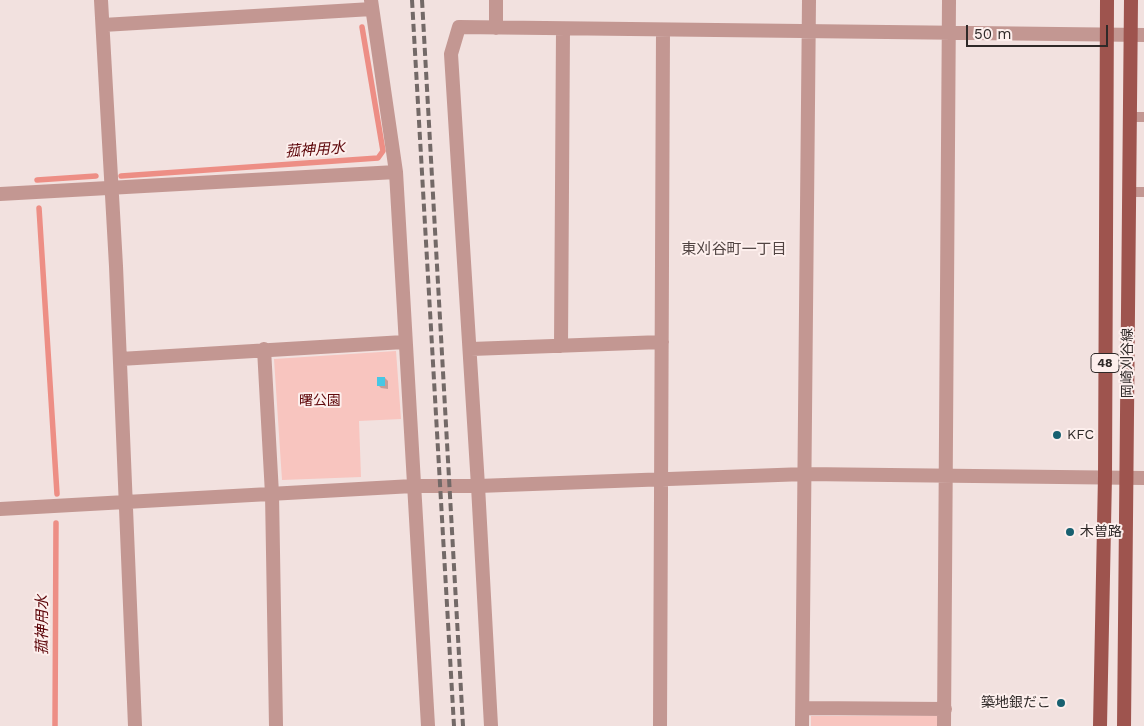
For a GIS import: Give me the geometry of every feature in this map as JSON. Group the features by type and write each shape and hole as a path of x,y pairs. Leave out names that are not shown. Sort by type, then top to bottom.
{"main road":[{"name":"岡崎刈谷線","path":"1100,726 1105,476 1107,0"},
{"name":"岡崎刈谷線","path":"1124,726 1128,478 1129,117 1137,35 1131,0"}],"street":[{"path":"101,0 127,502 135,726"},
{"path":"496,0 496,28"},
{"path":"802,726 809,0"},
{"path":"944,726 949,0"},
{"path":"103,25 372,5 396,172 404,342 428,726"},
{"path":"491,726 471,349 451,54 459,27 1137,35"},
{"path":"561,346 563,29"},
{"path":"660,726 663,30"},
{"path":"0,194 112,186 396,172"},
{"path":"120,359 404,342"},
{"path":"471,349 662,342"},
{"path":"264,349 272,494 276,726"},
{"path":"0,509 413,486 662,481 805,474 1105,476 1144,478"},
{"path":"803,708 945,709"}],"lane":[{"path":"1129,117 1144,117"},
{"path":"1128,192 1144,192"}],"green space":[{"name":"曙公園","path":"396,351 401,419 359,421 361,477 282,480 274,359"},
{"path":"811,716 937,716 937,726 811,726"}],"building":[{"path":"377,377 385,377 385,386 377,386"}],"waterway":[{"name":"菰神用水","path":"121,176 378,158 383,151 362,27"},
{"name":"菰神用水","path":"37,180 96,176"},
{"name":"菰神用水","path":"39,208 57,494"},
{"name":"菰神用水","path":"55,726 56,523"}],"railway":[{"path":"412,0 454,726"},
{"path":"422,0 463,726"}],"place":[{"name":"KFC","path":"1057,435"},
{"name":"木曽路","path":"1070,532"},
{"name":"築地銀だこ","path":"1061,703"}],"district":[{"name":"東刈谷町一丁目","path":"734,250"}]}
